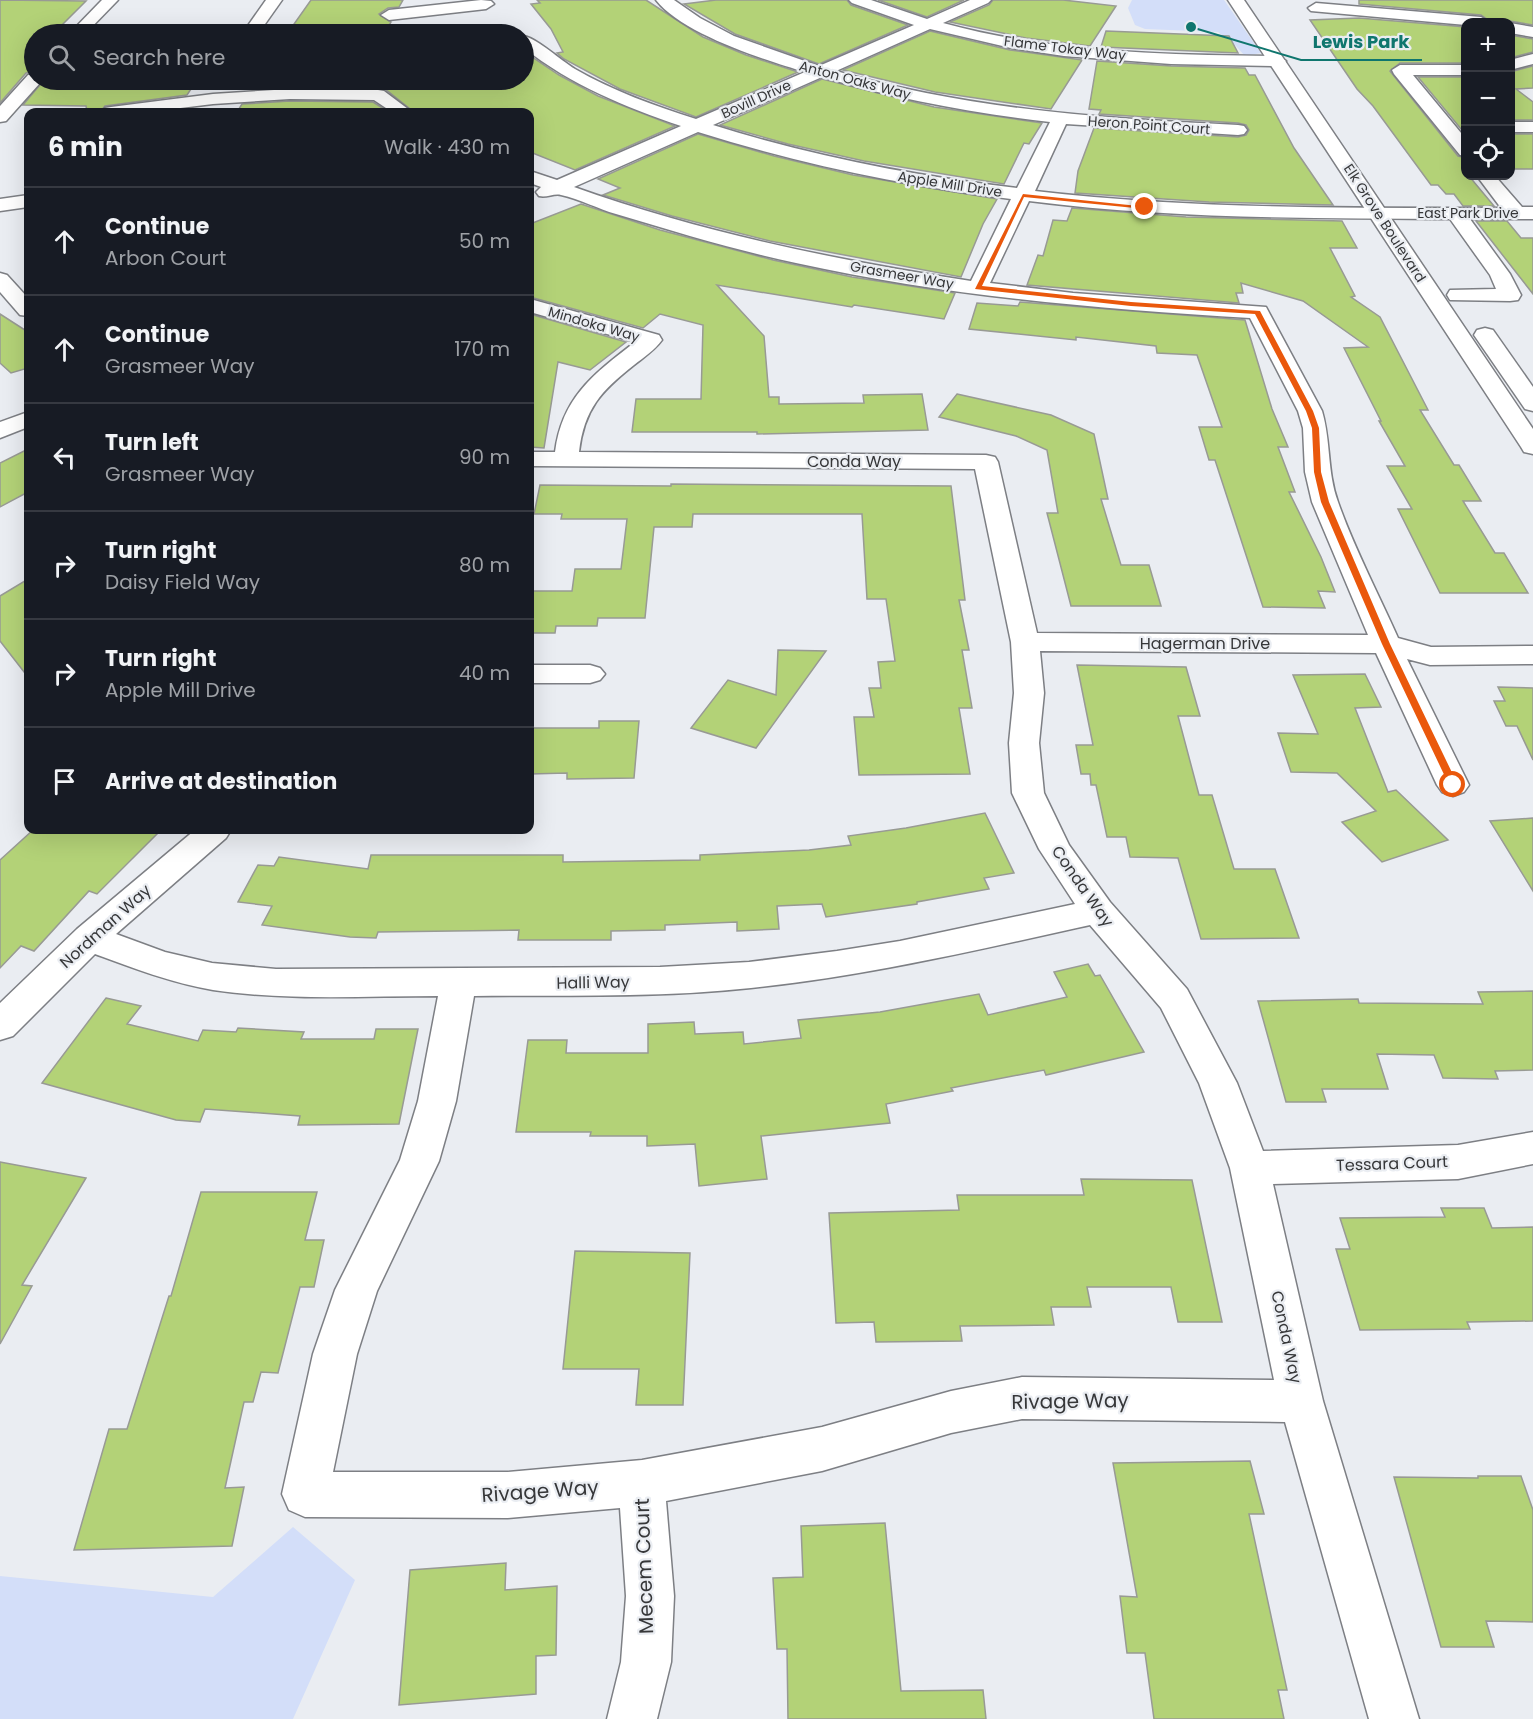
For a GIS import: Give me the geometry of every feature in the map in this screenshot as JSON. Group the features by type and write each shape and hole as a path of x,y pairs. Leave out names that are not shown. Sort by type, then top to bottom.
{"street":[{"path":"86,24 110,0"},
{"path":"257,24 274,0"},
{"name":"Anton Oaks Way","path":"664,0 691,19 741,44 820,72 924,97 1060,119"},
{"name":"Flame Tokay Way","path":"857,0 928,24 1009,42 1085,53 1166,59 1278,61"},
{"name":"Bovill Drive","path":"534,197 984,0"},
{"name":"Elk Grove Boulevard","path":"1236,0 1278,61 1391,208 1419,237"},
{"path":"1254,0 1332,114"},
{"path":"389,15 485,2"},
{"name":"Apple Mill Drive","path":"485,2 505,24"},
{"path":"1316,8 1461,20"},
{"path":"1515,29 1533,33"},
{"name":"Apple Mill Drive","path":"534,48 547,58 605,90 697,126 752,143 856,168 1023,195 1115,205 1220,212 1391,208"},
{"path":"1515,63 1533,59"},
{"path":"1461,70 1400,70 1461,145"},
{"path":"0,117 24,89"},
{"path":"213,99 214,90"},
{"path":"142,108 213,99 290,94 378,95 397,108"},
{"path":"978,287 1060,119"},
{"name":"Heron Point Court","path":"1060,119 1138,126 1238,130"},
{"path":"0,124 22,123"},
{"path":"1515,128 1533,127"},
{"path":"1447,128 1461,128"},
{"name":"Grasmeer Way","path":"534,179 654,220 742,244 828,262 978,287 1131,304 1257,312 1310,411 1315,428 1317,472 1325,502 1386,644"},
{"path":"1490,180 1525,213"},
{"path":"0,206 24,202"},
{"name":"Elk Grove Boulevard","path":"1391,208 1533,447"},
{"name":"East Park Drive","path":"1391,208 1455,213 1525,213"},
{"path":"1455,213 1500,274 1510,295 1458,295"},
{"name":"Elk Grove Boulevard","path":"1445,276 1533,404"},
{"path":"3,289 24,307"},
{"name":"Mindoka Way","path":"534,306 651,340 590,393 577,412 572,425 566,459"},
{"path":"0,431 24,421"},
{"name":"Conda Way","path":"534,459 986,462 1025,642 1029,693 1024,743 1028,793 1055,849 1098,911 1174,999 1218,1083 1250,1168 1301,1401 1394,1719"},
{"name":"Hagerman Drive","path":"1386,644 1419,633 1533,633"},
{"name":"Hagerman Drive","path":"1025,642 1386,644 1430,656 1533,656"},
{"path":"1386,644 1453,785"},
{"path":"534,674 590,674"},
{"name":"Nordman Way","path":"0,1026 89,938 210,834"},
{"name":"Halli Way","path":"89,938 160,964 223,977 276,983 660,981 749,975 900,954 1098,911"},
{"name":"Rivage Way","path":"458,983 437,1101 418,1161 356,1290 335,1354 305,1494 508,1495 642,1483 822,1449 951,1412 1022,1398 1301,1401"},
{"name":"Tessara Court","path":"1250,1168 1458,1162 1533,1148"},
{"name":"Mecem Court","path":"632,1719 645,1662 650,1596 642,1483"}],"shaded area":[{"path":"1132,0 1224,0 1261,53 1245,56 1218,32 1145,29 1135,25 1128,8"},
{"path":"293,1527 355,1580 293,1719 0,1719 0,1576 213,1597"}],"building":[{"path":"0,0 86,1 63,24 24,24 24,75 0,103"},
{"path":"311,0 403,0 399,7 388,8 379,14 391,22 390,24 294,24"},
{"path":"537,0 646,0 703,37 746,55 798,72 696,117 620,89 564,59 557,53 563,52 551,29 531,4 540,3"},
{"path":"716,0 847,0 851,5 908,25 819,64 735,34 684,4"},
{"path":"878,0 964,0 927,17"},
{"path":"993,0 1063,0 1116,6 1090,46 1026,38 950,22 989,5"},
{"path":"1359,0 1533,0 1533,25 1515,22 1515,18 1485,18 1481,15 1359,4"},
{"path":"1359,18 1461,27 1461,63 1400,63 1390,71 1458,156 1461,157 1461,180 1472,180 1494,206 1463,206 1454,194 1446,194 1438,185 1431,185 1373,106 1357,89 1310,20"},
{"path":"930,31 1010,50 1082,60 1051,109 935,92 843,70"},
{"path":"1106,31 1229,36 1238,53 1101,47"},
{"path":"1515,36 1533,39 1533,52 1515,57"},
{"path":"534,58 598,96 675,126 575,170 534,154 534,108 409,108 386,90 534,90"},
{"path":"1097,61 1245,68 1249,75 1255,75 1294,148 1333,205 1209,202 1075,193 1078,171 1094,128 1238,137 1246,135 1249,130 1246,125 1238,123 1099,114 1101,110 1089,109"},
{"path":"1533,66 1533,88 1516,89 1533,102 1533,120 1515,120 1515,71"},
{"path":"1418,77 1461,77 1461,129"},
{"path":"822,79 934,107 1042,123 1029,144 1024,143 1004,184 864,161 788,144 720,125"},
{"path":"36,90 190,90 187,95 103,108 23,105"},
{"path":"290,101 373,102 383,108 240,108 242,104"},
{"path":"698,134 774,156 853,175 997,199 983,224 961,277 770,241 672,216 603,195 620,188 598,179"},
{"path":"1515,134 1533,134 1533,169 1515,169"},
{"path":"581,204 660,230 773,260 852,277 955,293 944,319 717,285 764,336 769,397 779,397 779,404 864,403 863,395 922,394 928,430 757,434 757,432 632,432 636,399 701,399 703,325 660,314 643,328 534,298 534,222"},
{"path":"1072,208 1186,217 1342,221 1357,248 1330,248 1355,296 1351,297 1380,317 1428,410 1420,410 1454,465 1459,465 1481,501 1463,501 1495,553 1504,553 1528,593 1440,593 1398,509 1412,509 1387,466 1405,466 1379,421 1381,421 1344,348 1368,347 1303,301 1241,283 1243,293 1236,293 1239,303 1027,285 1038,255 1043,256 1053,220 1067,221"},
{"path":"1476,221 1507,221 1521,238 1533,238 1533,294"},
{"path":"1020,302 1245,320 1272,409 1288,447 1278,447 1295,492 1289,492 1321,557 1335,592 1318,591 1325,608 1263,607 1215,460 1209,460 1199,427 1222,427 1197,355 1157,353 1156,346 969,329 977,303 1018,306"},
{"path":"0,314 24,329 24,369 11,373 0,363"},
{"path":"534,315 626,342 590,370 558,362 544,448 534,447"},
{"path":"957,394 1051,415 1094,434 1108,499 1101,499 1121,565 1149,565 1161,606 1071,606 1047,513 1058,513 1047,450 1016,436 939,417"},
{"path":"24,451 24,494 0,507 0,463"},
{"path":"671,484 951,486 965,600 959,600 969,650 962,650 972,708 959,708 970,774 859,775 854,717 874,717 869,688 881,688 878,662 895,661 886,599 867,599 862,514 693,514 692,527 654,527 645,618 598,618 597,626 556,626 555,633 534,633 534,591 572,591 575,569 621,569 627,519 561,519 562,514 534,514 540,485 671,486"},
{"path":"24,581 24,672 0,641 0,596"},
{"path":"778,650 826,651 756,748 691,728 728,680 776,695"},
{"path":"1077,665 1186,667 1200,716 1178,716 1199,795 1212,795 1234,869 1275,869 1299,938 1201,939 1178,858 1130,857 1126,837 1107,837 1096,785 1091,785 1090,774 1081,774 1076,745 1093,745"},
{"path":"1365,674 1381,707 1355,708 1388,792 1396,790 1448,840 1382,862 1342,822 1376,811 1337,773 1291,772 1278,733 1318,734 1293,675"},
{"path":"1498,687 1533,688 1533,760 1517,726 1506,726 1494,701 1505,701"},
{"path":"599,721 639,721 634,778 567,779 567,773 534,774 534,728 599,728"},
{"path":"985,813 1014,873 984,878 989,889 917,902 917,904 826,917 822,904 777,906 779,929 737,931 737,922 665,925 665,930 611,931 611,940 518,940 519,930 378,932 376,938 350,937 262,925 272,906 238,902 258,865 274,866 279,857 368,869 371,855 563,855 563,862 700,860 700,855 809,850 851,845 848,836"},
{"path":"1533,818 1533,891 1490,821"},
{"path":"29,834 157,834 97,894 89,891 34,951 21,946 0,968 0,860"},
{"path":"1088,964 1095,976 1100,975 1144,1052 1046,1075 1044,1070 951,1088 953,1091 886,1104 890,1123 761,1136 767,1179 699,1186 695,1144 647,1146 647,1136 590,1136 591,1132 516,1132 528,1040 567,1040 566,1053 648,1053 648,1024 694,1022 695,1034 743,1032 744,1044 801,1038 798,1020 880,1012 979,994 988,1015 1067,997 1054,972"},
{"path":"1533,991 1533,1070 1495,1071 1498,1079 1443,1078 1434,1055 1377,1054 1388,1089 1322,1089 1326,1102 1286,1102 1258,1001 1358,999 1359,1003 1483,1004 1478,992"},
{"path":"106,998 141,1006 127,1024 198,1041 203,1030 236,1032 238,1028 304,1032 301,1039 374,1039 376,1029 418,1029 399,1124 298,1125 300,1116 205,1109 200,1122 176,1120 42,1083"},
{"path":"0,1162 86,1178 22,1285 32,1286 0,1344"},
{"path":"1081,1179 1192,1180 1222,1322 1178,1322 1171,1287 1087,1287 1091,1307 1051,1307 1054,1325 960,1326 962,1341 876,1342 874,1322 836,1323 829,1213 959,1210 957,1195 1084,1195"},
{"path":"201,1192 317,1192 305,1240 324,1240 314,1287 300,1287 278,1373 261,1372 253,1402 244,1402 225,1488 244,1487 232,1546 74,1550 109,1429 127,1429 169,1296 171,1296"},
{"path":"1441,1208 1484,1208 1492,1228 1533,1227 1533,1321 1467,1322 1470,1329 1360,1330 1336,1249 1350,1249 1340,1218 1445,1217"},
{"path":"575,1251 690,1253 683,1405 636,1405 639,1369 563,1369"},
{"path":"1250,1461 1264,1514 1249,1514 1287,1690 1278,1690 1284,1719 1154,1719 1145,1653 1127,1653 1120,1596 1137,1597 1113,1463"},
{"path":"1478,1476 1521,1476 1533,1510 1533,1622 1486,1621 1494,1647 1441,1647 1394,1477 1478,1478"},
{"path":"885,1523 901,1691 983,1690 986,1719 788,1719 787,1649 777,1649 773,1578 803,1577 801,1526"},
{"path":"506,1563 505,1590 557,1586 556,1655 536,1656 536,1694 399,1705 410,1570"}],"place":[{"name":"Lewis Park","path":"1191,27"}],"route":[{"path":"1145,207 1023,195 978,287 1131,304 1257,312 1310,411 1317,445 1317,472 1325,502 1386,644 1453,785"}]}
